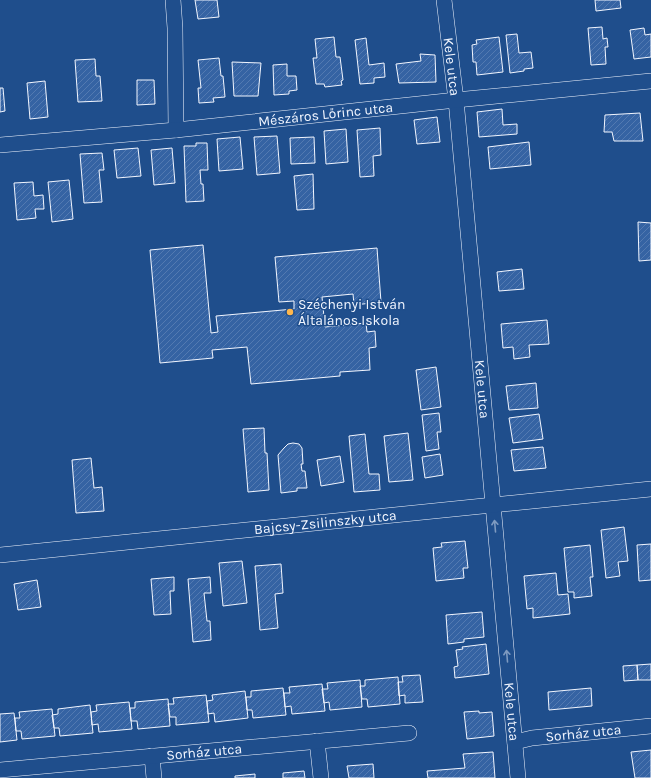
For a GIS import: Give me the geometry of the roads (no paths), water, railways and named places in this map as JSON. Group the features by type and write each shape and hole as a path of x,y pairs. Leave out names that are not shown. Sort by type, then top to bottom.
{"street":[{"path":"173,0 175,28 176,130"},
{"name":"Kele utca","path":"444,0 456,100 518,778"},
{"name":"Mészáros Lőrinc utca","path":"0,145 176,130 651,81"},
{"name":"Bajcsy-Zsilinszky utca","path":"0,555 651,489"},
{"name":"Sorház utca","path":"515,742 532,738 651,726"},
{"name":"Sorház utca","path":"0,770 409,733"},
{"path":"317,741 321,778"},
{"path":"152,756 154,778"}],"place":[{"name":"Széchenyi István Általános Iskola","path":"290,312"}]}
